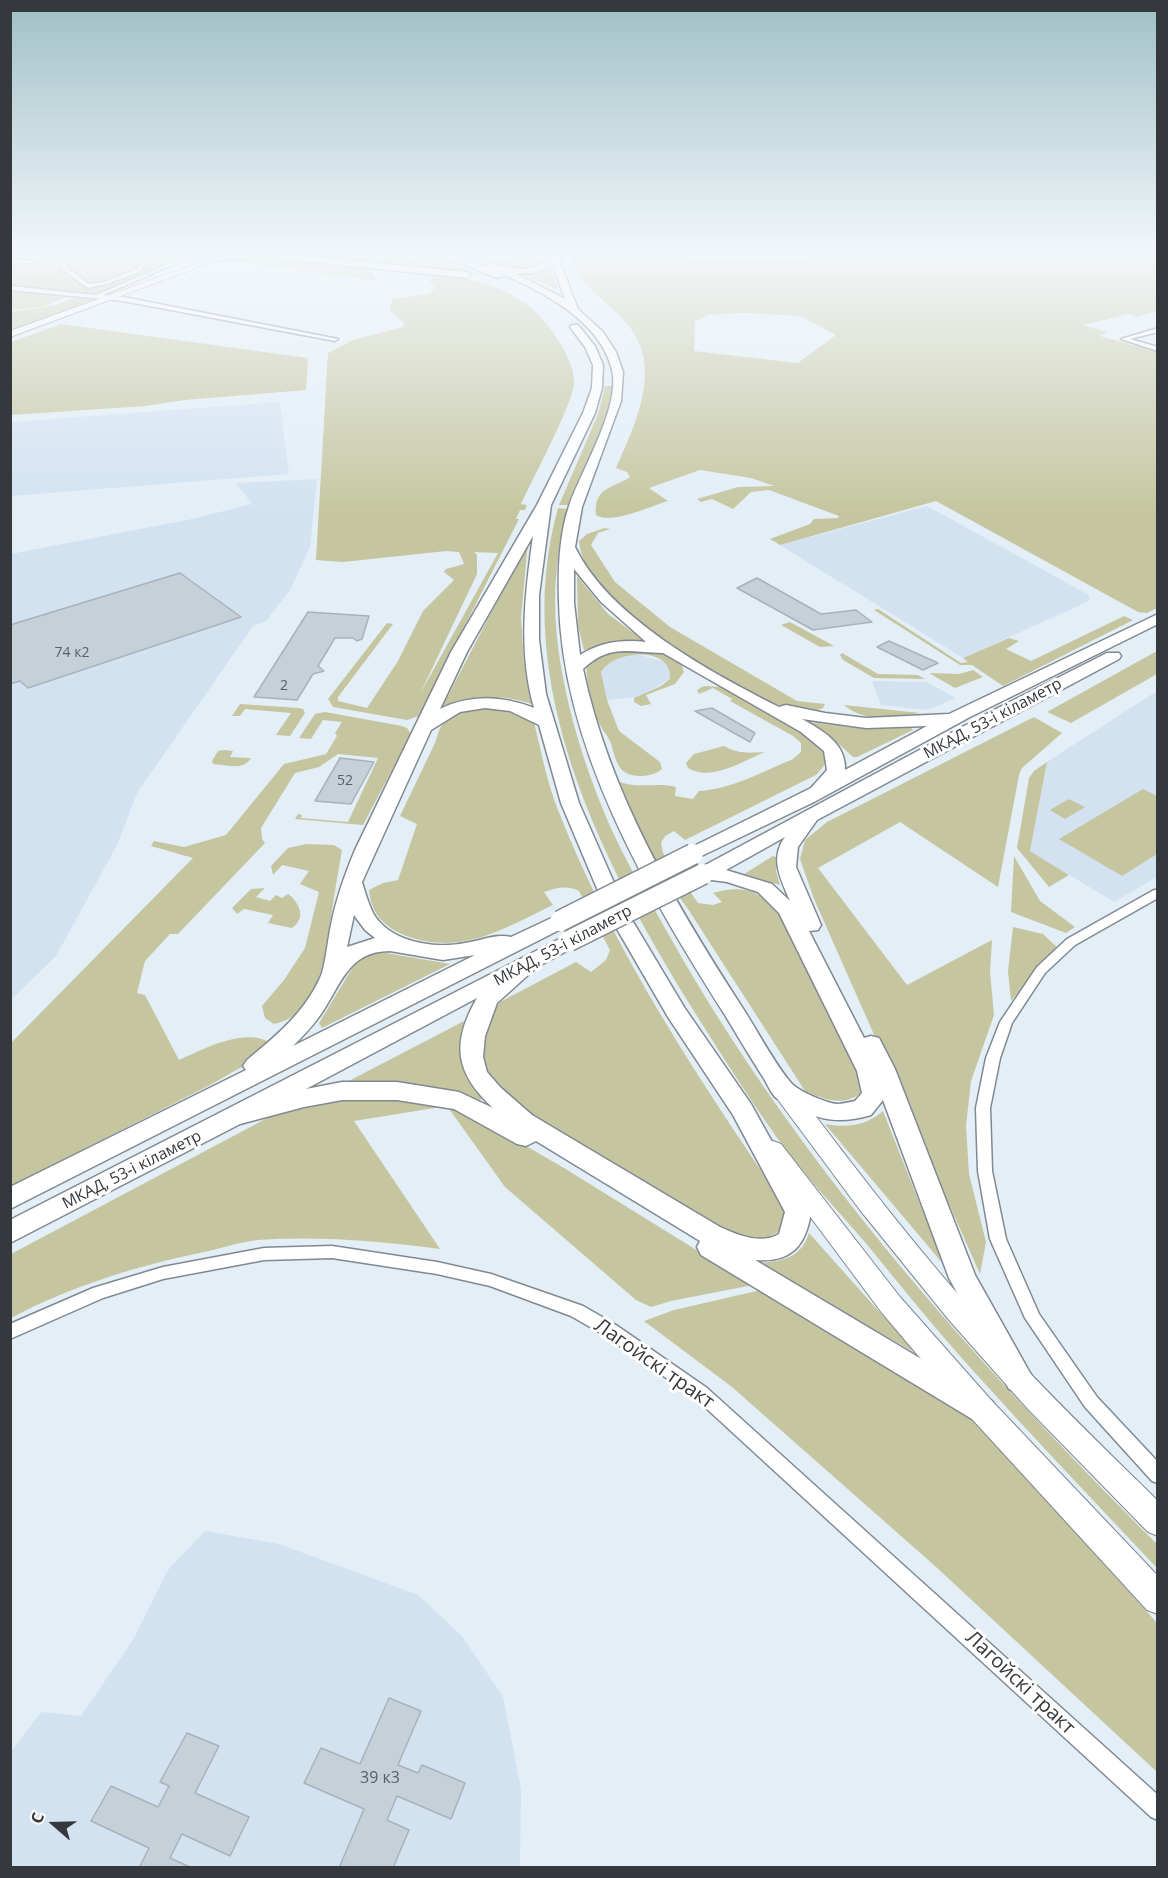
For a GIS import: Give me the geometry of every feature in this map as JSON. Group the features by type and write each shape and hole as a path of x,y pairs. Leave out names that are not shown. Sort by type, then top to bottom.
{"highway":[{"path":"332,973 352,882 365,850 459,652 544,505 590,413 597,388 598,365 585,340"},
{"path":"601,340 611,353 618,370 619,396 576,507 568,547 565,590 573,670 598,759 624,821 654,881 784,1091 817,1108 838,1113 862,1109 874,1094 869,1071 788,910 776,896 758,885 729,876 703,874"},
{"path":"527,965 489,999 479,1020 471,1047 476,1073 501,1102 523,1121 711,1235 738,1248 759,1252 777,1249 791,1239 797,1226 798,1212 742,1110 676,1012 615,910 570,803 538,694 531,640 532,595 544,505"},
{"path":"568,547 584,572 618,613 676,654 820,739 836,756 836,771 808,808 788,847 786,867 796,895 883,1069 963,1278 1019,1380"},
{"name":"МКАД, 53-і кіламетр","path":"10,1233 240,1115 569,941 703,874 963,713 1158,618"},
{"name":"МКАД, 53-і кіламетр","path":"10,1199 693,854 808,808 1158,633"},
{"path":"573,670 593,653 611,647 648,646 676,654"},
{"path":"752,699 834,721 905,723 963,713"},
{"path":"425,727 451,709 493,702 529,710 545,722"},
{"path":"352,882 359,908 370,926 399,944"},
{"path":"227,1089 290,1035 314,1008 332,973 342,961 361,948 399,944 436,952 453,952 538,932"},
{"path":"240,1115 304,1098 342,1091 397,1091 459,1101 498,1120 982,1410"}],"main road":[{"path":"784,1091 829,1152 942,1292 1019,1380 1158,1522"},
{"path":"742,1110 891,1305 982,1410 1158,1599"}],"street":[{"path":"1126,340 1158,350"},
{"path":"1158,893 1071,942 1041,970 1006,1022 993,1058 983,1108 985,1171 998,1239 1033,1318 1091,1402 1158,1475"},
{"name":"Лагойскі тракт","path":"14,1331 99,1293 163,1273 264,1254 321,1252 437,1268 491,1280 577,1311 610,1330 700,1393 1158,1810"}],"shaded area":[{"path":"280,402 289,474 11,496 11,422"},
{"path":"317,479 310,547 290,590 266,621 253,626 137,793 117,845 56,956 11,1000 11,554 192,519 252,504 236,483"},
{"path":"927,506 1089,595 1089,601 963,658 780,545"},
{"path":"625,655 640,655 665,662 670,670 670,679 638,697 607,700 601,672 605,665"},
{"path":"872,681 926,682 956,698 928,710 881,705"},
{"path":"1157,691 1157,877 1114,902 1030,851 1047,762"},
{"path":"205,1531 279,1544 418,1595 462,1636 503,1697 521,1789 520,1867 11,1868 10,1753 41,1712 81,1716 133,1640 168,1570"}],"green space":[{"path":"18,340 175,340 308,358 306,390 185,400 145,406 11,415 11,342"},
{"path":"353,340 558,340 567,355 574,377 572,393 560,424 521,504 527,505 525,510 520,510 516,519 519,519 419,716 407,720 333,707 328,699 387,623 393,624 338,697 338,701 367,708 398,661 423,611 454,580 444,572 446,569 464,564 459,552 446,551 343,562 316,560 328,353","holes":["474,552 498,553 420,694 477,574 477,555"]},
{"path":"637,340 694,340 694,351 798,363 830,340 1113,340 1157,352 1157,608 1147,613 1138,612 936,501 780,545 770,539 810,524 814,519 838,518 839,516 769,490 751,492 733,509 712,499 701,502 697,499 738,487 774,486 751,478 700,470 649,488 668,501 611,518 596,515 596,505 601,493 630,477 627,472 616,468 642,399 645,381 640,345"},
{"path":"605,386 613,386 605,419 569,505 559,505 598,414"},
{"path":"558,508 568,509 556,577 556,630 560,661 583,754 604,812 626,860 712,1007 766,1091 825,1171 951,1326 1018,1400 1157,1544 1157,1568 967,1364 797,1164 743,1088 658,952 597,832 573,769 555,705 546,639 546,574"},
{"path":"605,528 610,529 598,533 591,545 615,582 670,627 797,701 825,704 823,708 800,711 765,699 667,644 631,619 613,604 600,588 588,569 581,550 579,541 587,534"},
{"path":"528,542 521,618 524,660 532,704 510,698 485,697 461,701 440,711"},
{"path":"577,576 608,614 643,640 614,641 584,650 578,626"},
{"path":"878,609 961,663 968,662 963,658 1009,638 1019,641 1006,649 1031,661 1124,616 1133,620 1003,686 972,665 960,665 874,610"},
{"path":"790,622 834,646 820,647 781,625"},
{"path":"620,650 645,650 666,655 681,663 684,672 675,684 646,695 651,704 641,706 634,702 634,698 661,686 670,679 668,668 662,661 653,656 630,655 608,664 601,672 607,700 619,731 660,762 662,769 648,775 627,774 620,768 610,741 598,720 590,696 586,671 589,662 601,655"},
{"path":"1157,651 1157,674 1071,723 1047,712"},
{"path":"842,653 878,674 918,675 925,679 874,678 843,660 840,655"},
{"path":"973,670 983,677 955,688 929,673 959,674"},
{"path":"704,686 721,687 779,719 809,739 827,759 816,775 685,840 674,831 665,836 661,843 663,853 698,903 713,905 722,902 713,893 738,889 750,891 762,897 775,908 803,951 863,1073 864,1090 850,1099 835,1101 805,1091 688,909 651,859 620,782 676,787 675,796 693,799 699,791 723,787 747,779 793,759 801,752 801,743 793,736 730,701 732,699 713,688 699,694 697,690"},
{"path":"240,704 299,708 305,713 290,736 276,735 291,713 245,709 240,716 232,716"},
{"path":"844,705 920,713 881,718 871,717 852,711"},
{"path":"504,707 534,722 547,777 558,810 605,915 661,1016 787,1209 785,1223 778,1232 765,1239 753,1241 720,1230 534,1119 500,1091 482,1066 479,1044 487,1020 500,1002 576,962 591,972 606,960 610,950 579,891 557,888 544,892 553,905 499,931 463,942 424,941 404,935 384,923 375,912 369,890 383,883 398,880 417,824 400,816 440,728 448,718 461,712"},
{"path":"325,712 402,726 407,728 411,734 363,825 295,819 298,814 302,815 301,818 348,822 378,758 338,754 319,767 295,773 261,828 262,839 265,843 178,934 170,934 145,961 137,993 145,995 179,1060 213,1045 238,1038 250,1037 272,1044 259,1057 210,1085 11,1186 11,1043 193,858 151,846 154,841 184,847 226,835 284,764 326,754 342,722 323,720 311,739 299,738 315,714"},
{"path":"1034,717 1062,733 1022,768 1019,775 998,887 900,822 818,868 907,985 992,940 990,972 994,1015 971,1081 966,1126 969,1174 986,1242 980,1274 814,899 800,859 805,840 827,822"},
{"path":"809,722 872,729 911,727 913,730 853,757 832,738 806,724"},
{"path":"724,746 739,752 765,752 727,769 707,773 688,768 686,763 694,754"},
{"path":"218,751 233,751 230,757 251,758 244,765 239,766 213,764 212,761"},
{"path":"1047,762 1030,851 1069,875 1049,887 1017,848 1029,778 1034,771"},
{"path":"1143,789 1157,796 1157,854 1122,876 1059,839"},
{"path":"1069,799 1085,807 1065,819 1050,810"},
{"path":"306,844 334,845 342,850 326,950 318,982 302,1009 290,1018 274,1024 265,1018 262,1006 284,980 305,948 319,892 300,884 309,871 282,865 273,875 271,866 288,848"},
{"path":"773,856 778,858 776,871 780,885 744,874"},
{"path":"1014,856 1040,901 1075,927 1066,933 1011,912"},
{"path":"265,888 256,897 270,901 276,895 282,898 288,894 295,901 300,915 297,924 292,928 268,923 273,915 244,909 237,914 232,908 251,889"},
{"path":"1013,927 1043,934 1058,948 1011,1001 1008,971"},
{"path":"375,951 450,964 322,1028 319,1023 359,957"},
{"path":"468,1019 462,1061 469,1078 484,1097 479,1101 430,1087 345,1083"},
{"path":"369,1094 452,1103 564,1168 753,1285 651,1307 636,1300 505,1187 447,1106 354,1121 440,1249 326,1239 251,1241 105,1278 57,1296 11,1318 11,1254 273,1115 309,1102"},
{"path":"883,1111 944,1265 825,1124 856,1125 870,1120"},
{"path":"809,1233 916,1353 755,1263 773,1262 795,1254 801,1249"},
{"path":"761,1290 937,1393 977,1424 1007,1454 1157,1623 1157,1772 935,1566 732,1387 644,1321 674,1310"}],"building":[{"path":"180,573 241,617 28,688 20,681 10,684 10,625"},
{"path":"757,578 821,614 856,610 872,622 813,630 737,588"},
{"path":"308,612 369,616 362,639 357,641 353,638 335,638 318,666 324,671 313,674 297,700 254,697"},
{"path":"889,641 938,663 923,670 877,647"},
{"path":"712,708 755,733 750,742 695,711"},
{"path":"340,758 374,762 351,804 315,801"},
{"path":"389,1698 421,1711 398,1765 418,1773 422,1765 465,1783 451,1819 397,1796 387,1820 409,1830 393,1868 339,1868 364,1809 304,1783 321,1748 360,1764"},
{"path":"187,1733 219,1746 195,1793 249,1817 230,1856 182,1834 170,1858 192,1868 139,1868 149,1848 91,1821 111,1786 158,1807 169,1786 160,1782"}]}
